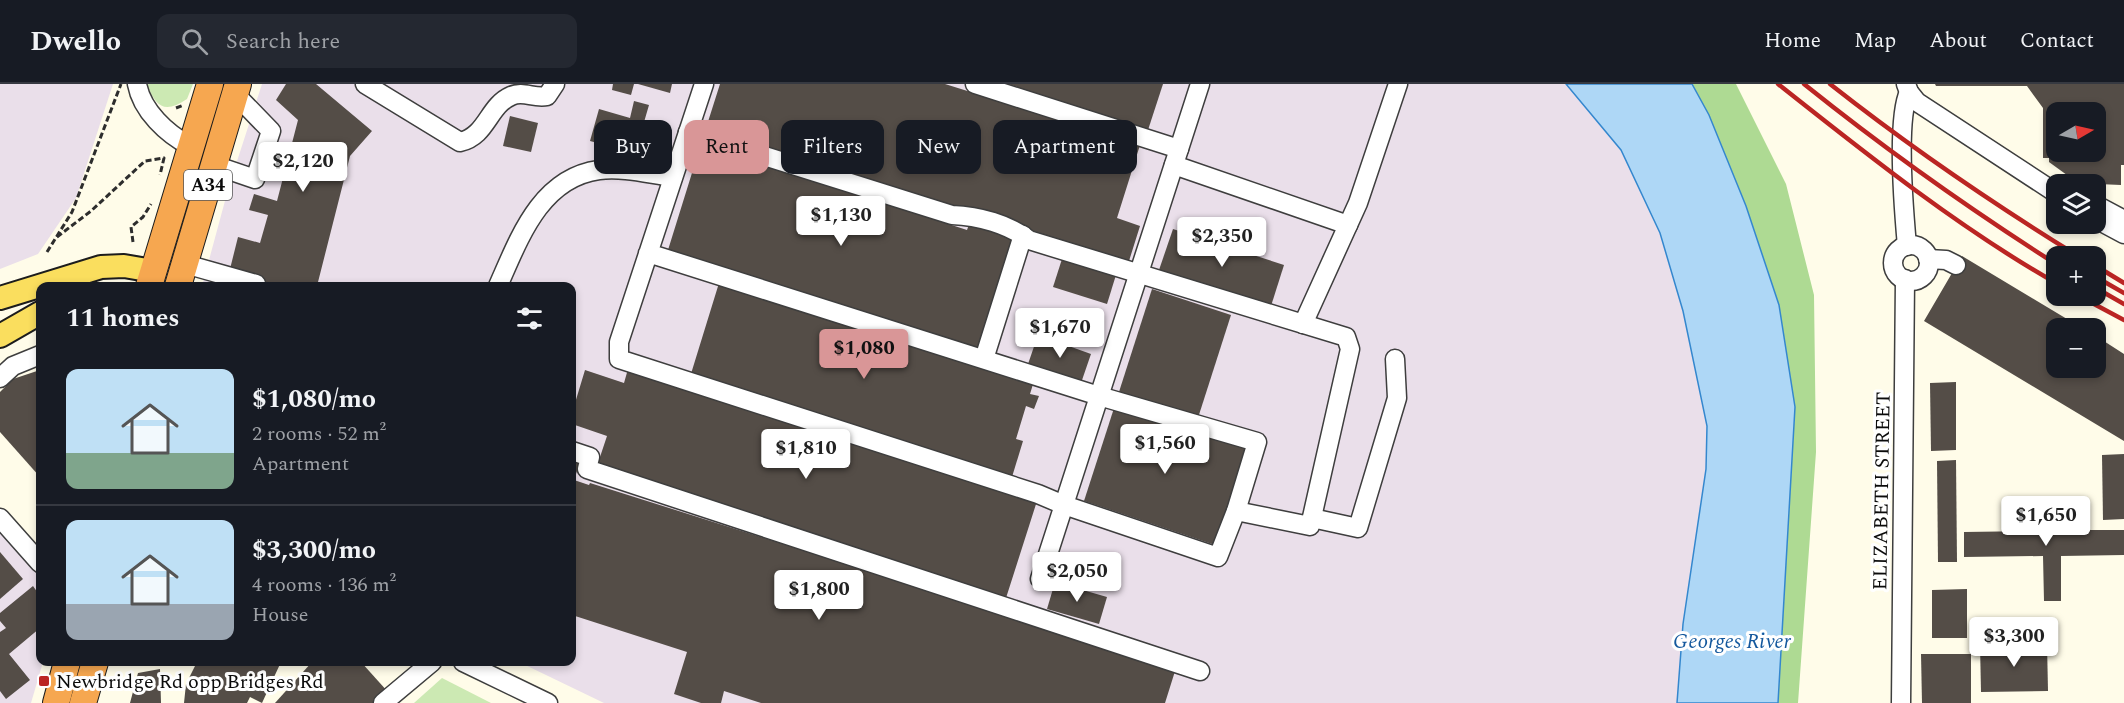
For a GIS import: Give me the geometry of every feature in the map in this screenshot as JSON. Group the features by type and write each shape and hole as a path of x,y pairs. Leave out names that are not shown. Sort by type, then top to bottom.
{"highway":[{"name":"A34","path":"158,281 190,146 210,84"},
{"name":"A34","path":"182,275 237,89"},
{"path":"57,703 66,666"},
{"path":"83,703 93,666"}],"main road":[{"path":"52,282 101,267 124,266 158,281"},
{"path":"0,298 36,287"},
{"path":"0,325 36,314"},
{"path":"0,336 36,315"}],"street":[{"path":"137,84 143,100 164,129 171,136 190,146"},
{"path":"365,84 460,142 477,135 500,103 510,96 521,93 537,99 547,96 555,84"},
{"path":"692,120 704,84"},
{"path":"975,84 1176,157 1348,225"},
{"path":"1040,579 1200,84"},
{"path":"1303,324 1348,225 1398,84"},
{"path":"1907,88 1917,102 2046,186"},
{"path":"1907,88 1904,108 1903,180 1907,246"},
{"path":"214,165 255,179 271,131 237,89"},
{"path":"648,253 1099,396 1257,442 1236,511 1218,557 1038,494 619,360 619,342 648,253 684,144"},
{"path":"769,157 952,214 971,216 1016,230 1029,240 1346,337 1350,349 1310,526 1236,511"},
{"path":"500,282 521,234 543,200 569,180 598,170 624,170 673,177"},
{"path":"2106,211 2124,220"},
{"path":"2106,224 2124,234"},
{"path":"984,359 1023,235"},
{"path":"1907,246 1923,250 1928,259 1928,270 1921,278 1905,279 1896,272 1894,262 1898,251 1907,246"},
{"path":"1928,259 1946,260 1956,266"},
{"path":"182,275 240,282"},
{"name":"ELIZABETH STREET","path":"1901,703 1905,279"},
{"path":"0,378 13,366 36,357"},
{"path":"1312,518 1358,528 1398,398 1395,359"},
{"path":"576,452 591,457 587,469 1200,671"},
{"path":"0,518 36,558"},
{"path":"382,703 427,666"},
{"path":"471,666 548,703"}],"path":[{"path":"47,252 72,212 121,84"},
{"path":"57,237 91,211 145,161 164,158 159,180"},
{"path":"133,242 131,227 143,217 153,198"}],"shaded area":[{"path":"0,84 113,84 76,198 38,254 0,269"},
{"path":"262,84 1566,84 1621,150 1660,233 1683,311 1707,426 1706,469 1683,624 1677,703 604,703 527,666 576,666 576,282 203,282 229,186"},
{"path":"0,512 36,552 36,666 42,666 31,703 0,703"}],"green space":[{"path":"147,84 193,84 187,99 167,107 154,99"},
{"path":"1692,84 1736,84 1786,184 1814,295 1816,452 1798,703 1778,703 1795,407 1779,305 1746,206 1709,115"},
{"path":"442,678 491,703 414,703"}],"water":[{"name":"Georges River","path":"1566,84 1692,84 1709,115 1746,206 1779,305 1795,407 1778,703 1677,703 1683,624 1706,469 1707,426 1683,311 1660,233 1621,150"}],"building":[{"path":"286,84 316,84 372,131 350,156 318,282 251,282 230,269 238,237 260,243 268,215 249,210 254,194 277,201 298,120 276,100"},
{"path":"613,84 634,84 631,95 612,90"},
{"path":"638,84 672,84 670,93"},
{"path":"720,84 945,84 1060,120 993,120 993,174 1131,174 1117,218 1140,226 1129,261 852,174 884,174 884,120 781,120 781,152 769,148 769,120 709,120"},
{"path":"1008,84 1163,84 1148,130 1137,126 1137,120 1118,120"},
{"path":"1935,84 2124,84 2124,165 2121,165 2121,185 2106,184 2106,174 2066,174 2049,162 2106,162 2106,102 2046,102 2046,158 2043,158 2043,108 2027,86 1936,86"},
{"path":"634,101 649,105 645,120 596,120 599,109 630,118"},
{"path":"510,116 538,123 531,152 503,146"},
{"path":"594,127 594,142 590,141"},
{"path":"769,166 781,170 781,174 794,174 967,230 971,219 1014,233 977,350 668,250 692,174 769,174"},
{"path":"1173,229 1284,265 1271,306 1159,270"},
{"path":"1962,256 2065,318 2046,318 2046,378 2106,378 2106,342 2124,354 2124,441 1924,321"},
{"path":"1062,259 1116,275 1107,304 1053,287"},
{"path":"719,283 1034,381 1030,394 1039,396 1034,409 1026,406 1016,439 1023,441 1012,477 690,377"},
{"path":"1152,289 1231,315 1197,421 1118,395"},
{"path":"1038,335 1091,354 1081,383 1028,364"},
{"path":"628,369 1037,501 1006,598 597,466 607,436 576,425 576,400 585,370 624,383"},
{"path":"36,371 36,472 0,432 0,392 13,379"},
{"path":"1956,382 1956,450 1931,451 1930,383"},
{"path":"1115,405 1247,449 1215,545 1084,501"},
{"path":"2124,454 2124,519 2103,520 2102,455"},
{"path":"576,457 581,459 576,474"},
{"path":"1956,460 1957,562 1938,562 1937,461"},
{"path":"576,481 589,485 590,483 1176,668 1165,703 761,703 724,691 721,703 701,703 674,694 687,652 576,616"},
{"path":"2060,509 2061,530 2124,530 2124,555 2061,556 2061,601 2044,601 2043,556 1964,557 1964,532 2043,531 2042,510"},
{"path":"0,552 23,579 0,599"},
{"path":"1055,582 1107,597 1099,624 1047,609"},
{"path":"33,586 36,590 36,631 9,654 30,680 6,699 0,691 0,632 6,628 0,621 0,613"},
{"path":"1967,589 1967,638 1932,638 1932,590"},
{"path":"2047,643 2048,691 1981,692 1980,644"},
{"path":"1921,654 1971,654 1971,703 1922,703"},
{"path":"195,666 279,666 262,703 250,697 247,703 184,703 186,684"},
{"path":"308,666 365,666 388,692 375,703 275,703"},
{"path":"160,669 161,703 130,703 138,673"}],"railway":[{"path":"1778,84 1948,214 2046,277"},
{"path":"1804,84 1927,177 2046,257"},
{"path":"1830,84 1952,174 2062,246"},
{"path":"2106,272 2124,283"},
{"path":"2106,283 2124,293"},
{"path":"2106,294 2124,304"},
{"path":"2098,306 2124,320"}],"place":[{"name":"Newbridge Rd opp Bridges Rd","path":"44,681"}]}
